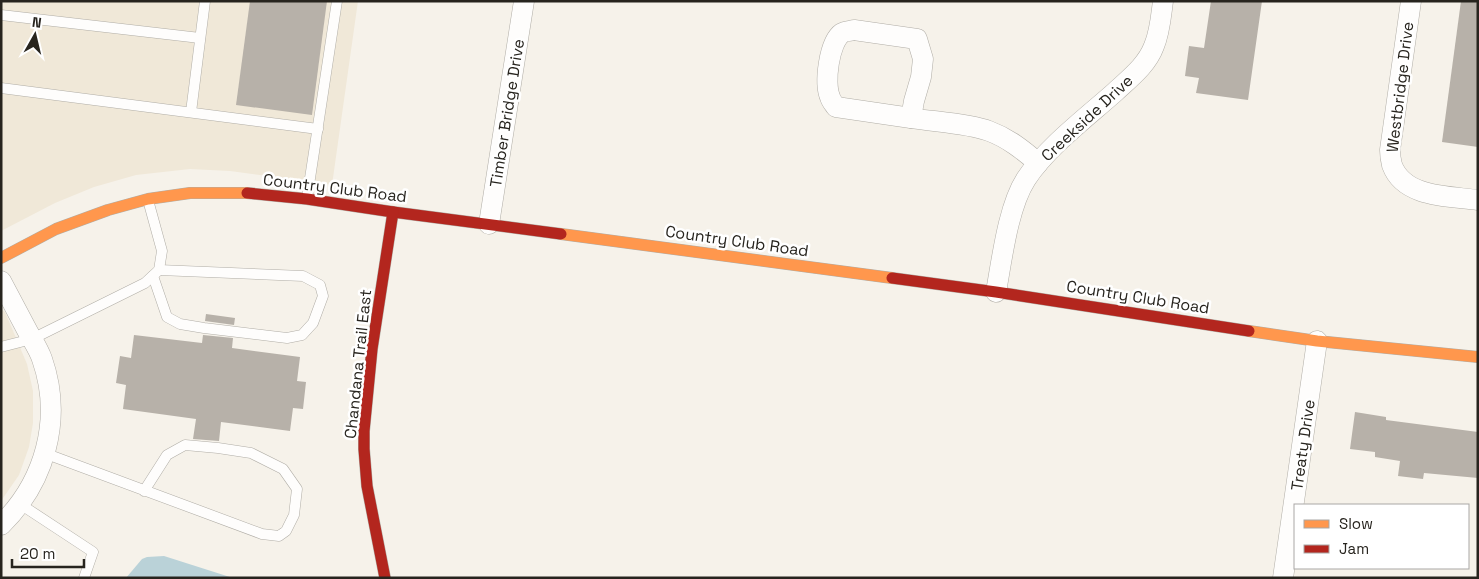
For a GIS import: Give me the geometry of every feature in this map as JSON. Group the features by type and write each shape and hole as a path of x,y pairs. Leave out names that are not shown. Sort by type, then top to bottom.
{"street":[{"name":"Timber Bridge Drive","path":"489,224 524,1"},
{"name":"Creekside Drive","path":"996,292 1009,225 1016,199 1025,180 1050,149 1132,76 1145,62 1154,47 1160,27 1163,1"},
{"name":"Westbridge Drive","path":"1411,1 1390,150 1392,165 1399,178 1410,187 1424,192 1478,200"},
{"path":"911,118 914,101 922,77 923,58 917,39 854,30 843,32 836,39 829,61 828,88 830,98 836,107 911,118 967,126 988,131 1009,141 1038,163"},
{"name":"Country Club Road","path":"1,258 56,229 108,210 148,199 190,193 248,193 307,199 996,292 1318,341 1478,357"},
{"name":"Chandana Trail East","path":"385,578 367,480 364,432 371,359 393,212"},
{"path":"1,281 42,358 51,409 49,434 42,465 31,489 13,513 1,525"},
{"name":"Treaty Drive","path":"1295,504 1318,341"},
{"name":"Treaty Drive","path":"1284,578 1294,508"}],"lane":[{"path":"191,112 205,1"},
{"path":"307,199 338,1"},
{"path":"1,15 200,38"},
{"path":"1,88 318,129"},
{"path":"1,347 32,339 145,283 156,273 303,276 320,285 323,296 313,323 302,335 287,338 180,324 167,317 156,273 162,252 148,199"},
{"path":"44,453 144,491 262,534 279,536 286,530 294,515 297,489 283,469 251,453 185,445 167,455 144,491"},
{"path":"20,504 94,552 84,578"}],"shaded area":[{"path":"1,1 358,1 332,185 230,171 190,169 136,175 94,187 55,203 1,231"},
{"path":"1,309 5,312 27,364 33,391 33,423 29,447 19,475 1,501"}],"water":[{"path":"164,556 233,578 126,578 142,559"}],"building":[{"path":"250,1 327,1 312,115 236,105"},
{"path":"1211,1 1262,1 1248,100 1196,93 1199,78 1185,76 1189,46 1204,48"},
{"path":"1461,1 1478,1 1478,147 1442,142"},
{"path":"206,314 235,318 234,325 205,321"},
{"path":"134,335 202,343 203,335 233,338 232,348 300,357 297,381 306,382 303,409 293,408 290,431 221,422 219,441 193,439 196,419 123,409 126,385 116,383 120,356 131,358"},
{"path":"1355,412 1386,417 1386,420 1478,432 1478,478 1424,473 1423,479 1398,476 1400,461 1375,457 1375,452 1350,449"}],"traffic: slow":[{"path":"1,258 56,229 108,210 148,199 190,193 247,193"},
{"path":"561,234 892,278"},
{"path":"1249,331 1317,341 1478,357"}],"traffic: jam":[{"path":"247,193 307,199 561,234"},
{"path":"385,578 367,486 364,431 372,349 393,212"},
{"path":"892,278 1249,331"}]}
